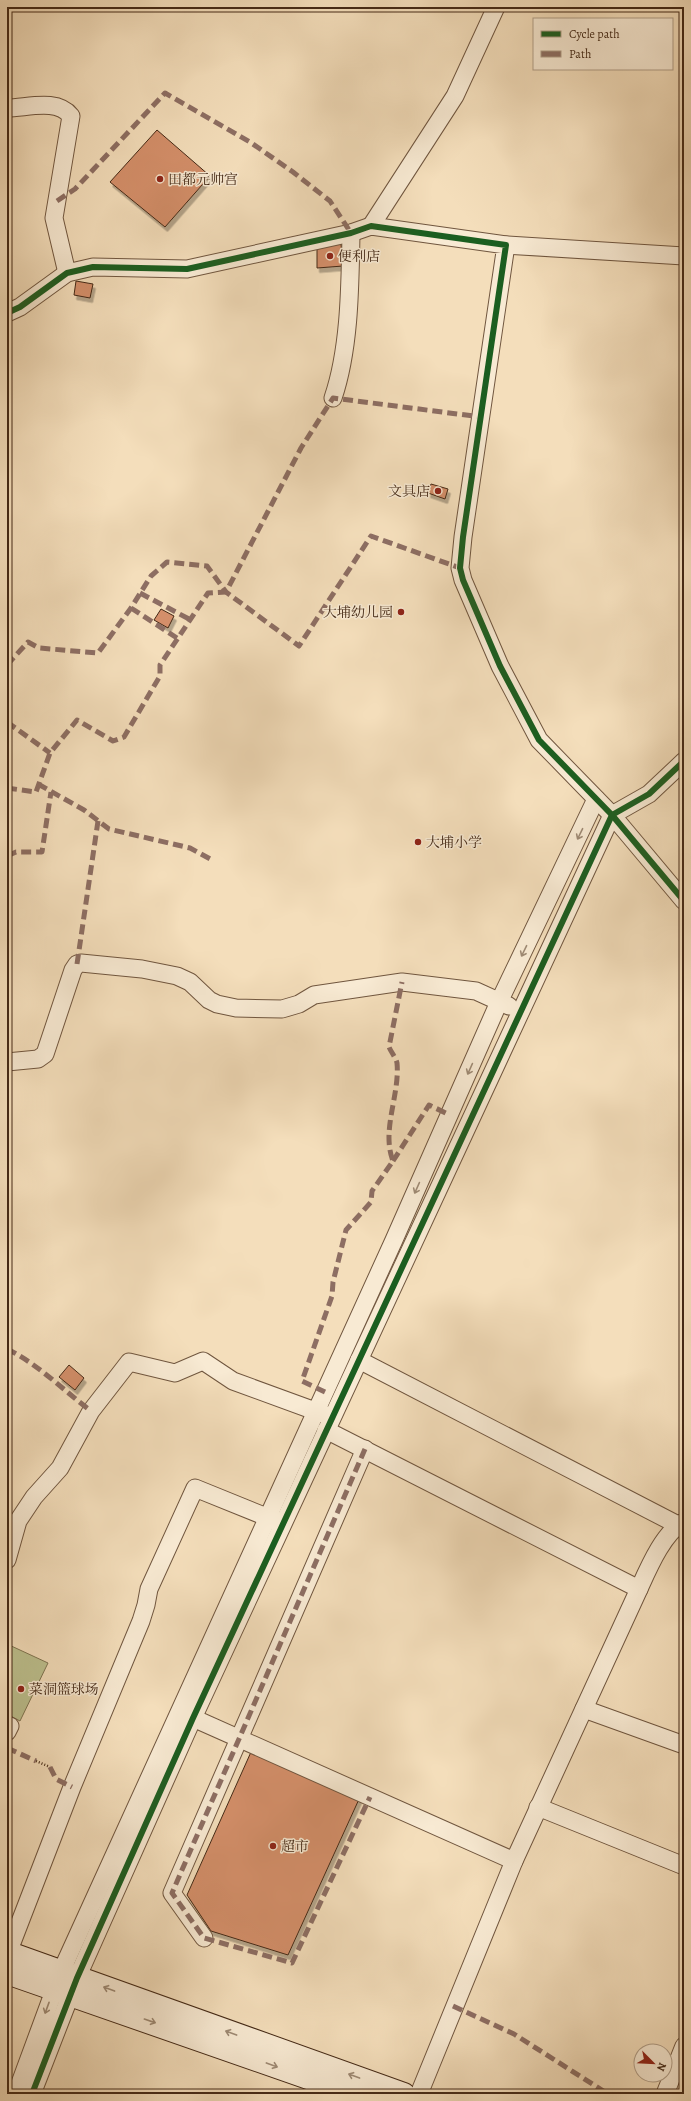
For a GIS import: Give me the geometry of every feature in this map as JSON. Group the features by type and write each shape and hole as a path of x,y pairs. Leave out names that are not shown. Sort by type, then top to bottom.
{"street":[{"path":"371,226 454,96 496,7"},
{"path":"7,108 56,106 68,111 71,116 54,218 67,273"},
{"path":"7,313 20,307 67,273 93,267 187,269 351,233 371,226 506,245 684,256"},
{"path":"333,398 338,384 350,304 351,233"},
{"path":"506,245 463,538 460,568 468,592 500,666 539,740 612,815 684,901"},
{"path":"16,2094 276,1520 325,1420 359,1360 612,815 649,794 684,761"},
{"path":"325,1420 499,1002 596,798"},
{"path":"7,1062 38,1059 45,1054 73,970 77,964 81,963 142,969 177,976 190,982 208,1000 217,1004 236,1008 282,1009 299,1004 314,995 402,982 476,991 520,1012"},
{"path":"359,1360 681,1523 656,1553 538,1807 514,1861 418,2094"},
{"path":"7,1560 18,1521 34,1497 60,1468 91,1411 129,1362 175,1372 202,1361 233,1381 325,1420 365,1449 639,1589"},
{"path":"204,1938 172,1893 365,1449"},
{"path":"276,1520 195,1488 149,1589 140,1621 72,1788 7,1959 354,2094"},
{"path":"32,2094 66,1983 193,1718 276,1520"},
{"path":"584,1709 684,1745"},
{"path":"193,1718 514,1861"},
{"path":"7,1725 10,1726 7,1732"},
{"path":"538,1807 684,1866"},
{"path":"66,1983 404,2094"},
{"path":"665,2094 684,2046"}],"path":[{"path":"36,1761 50,1767"}],"green space":[{"name":"菜洞篮球场","path":"7,1644 48,1663 20,1721 7,1714"}],"building":[{"name":"田都元帅宫","path":"157,130 210,176 165,227 110,182"},
{"name":"便利店","path":"341,244 343,266 317,268 317,247"},
{"path":"76,281 93,284 90,298 74,295"},
{"name":"文具店","path":"431,484 448,489 445,499 428,493"},
{"path":"161,609 174,616 168,628 154,620"},
{"path":"69,1365 84,1378 75,1390 59,1377"},
{"name":"超市","path":"251,1752 360,1797 288,1955 211,1931 187,1895"}],"marked path":[{"path":"57,201 75,189 165,93 250,142 293,172 330,201 351,233"},
{"path":"7,788 36,792 50,753 77,720 113,741 124,737 160,676 160,665 208,593 226,592 301,448 333,398 481,417"},
{"path":"7,665 28,642 39,648 98,653 131,608 151,576 167,562 207,566 226,592 299,646 371,536 460,568"},
{"path":"140,593 189,619"},
{"path":"131,608 177,638"},
{"path":"7,722 50,753"},
{"path":"38,784 84,810 109,829 190,848 214,861"},
{"path":"7,856 16,852 42,852 51,792"},
{"path":"77,964 98,821"},
{"path":"325,1392 302,1381 332,1296 333,1282 346,1230 371,1202 372,1191 393,1161 389,1137 396,1087 397,1063 389,1047 402,982"},
{"path":"393,1161 429,1105 450,1115"},
{"path":"7,1349 40,1370 91,1411"},
{"path":"365,1449 172,1893 204,1938 292,1963 370,1797"},
{"path":"7,1748 36,1761"},
{"path":"50,1767 56,1779 72,1787"},
{"path":"453,2006 514,2034 608,2094"}],"cycle path":[{"path":"7,313 20,307 67,273 93,267 187,269 351,233 371,226 506,245 463,537 460,568 463,580 500,666 539,740 612,815 684,901"},
{"path":"32,2094 77,1978 193,1718 612,815 649,794 684,761"}],"place":[{"name":"田都元帅宫","path":"160,179"},
{"name":"便利店","path":"330,256"},
{"name":"文具店","path":"438,491"},
{"name":"大埔幼儿园","path":"401,612"},
{"name":"大埔小学","path":"418,842"},
{"name":"菜洞篮球场","path":"21,1689"},
{"name":"超市","path":"273,1846"}]}
